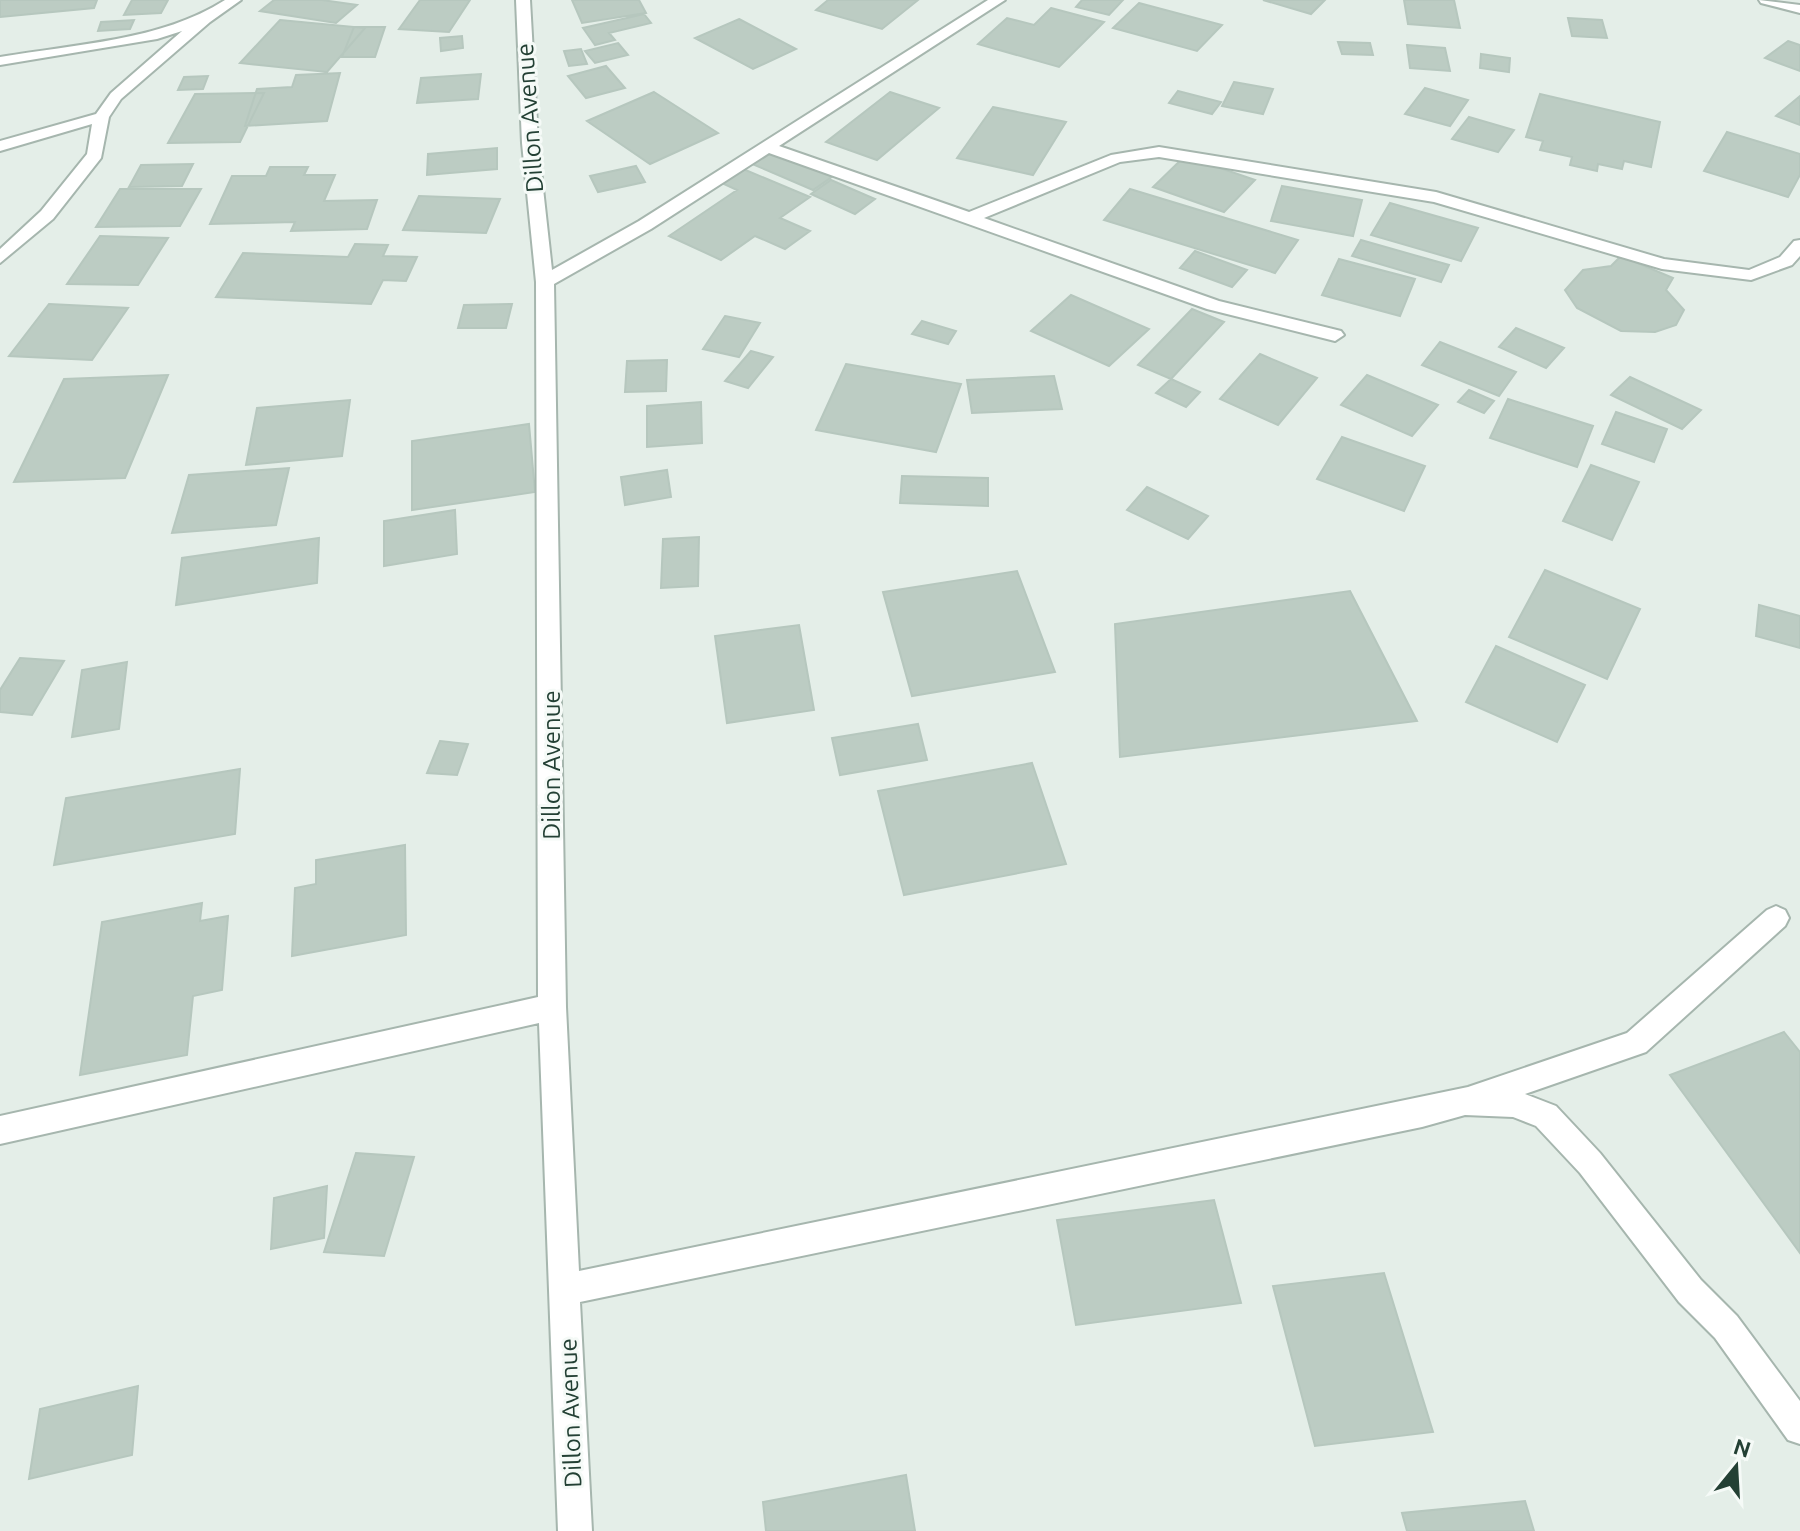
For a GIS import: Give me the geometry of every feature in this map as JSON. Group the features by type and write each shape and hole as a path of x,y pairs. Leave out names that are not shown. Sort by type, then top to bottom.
{"street":[{"path":"0,258 47,215 95,155 101,117 116,96 205,19 234,0"},
{"name":"Dillon Avenue","path":"523,0 530,143 545,282 552,1007 567,1289 575,1531"},
{"path":"545,282 769,148 998,0"},
{"path":"1766,0 1800,9"},
{"path":"0,61 157,35 205,19"},
{"path":"0,146 101,117"},
{"path":"769,148 1213,305 1335,335"},
{"path":"969,218 1117,158 1159,152 1436,197 1662,264 1751,275 1786,261 1800,245"},
{"path":"567,1289 1422,1113 1465,1101 1636,1043 1776,918"},
{"path":"0,1130 552,1007"},
{"path":"1465,1101 1513,1103 1546,1116 1590,1163 1690,1291 1726,1327 1800,1428"}],"building":[{"path":"0,0 97,0 94,8 0,17"},
{"path":"132,0 168,0 161,13 124,15"},
{"path":"274,0 322,0 357,5 336,23 260,11"},
{"path":"420,0 470,0 449,32 399,29"},
{"path":"572,0 639,0 646,13 582,23"},
{"path":"828,0 918,0 882,29 816,10"},
{"path":"1082,0 1123,0 1109,15 1076,7"},
{"path":"1263,0 1325,0 1311,14"},
{"path":"1404,0 1454,0 1460,28 1408,24"},
{"path":"1139,3 1222,25 1197,51 1113,28"},
{"path":"1051,8 1104,22 1059,67 978,44 1007,18 1034,25"},
{"path":"644,14 651,23 609,33 615,40 595,45 583,28"},
{"path":"1568,18 1602,20 1607,38 1572,36"},
{"path":"739,19 796,49 753,69 695,38"},
{"path":"134,20 130,29 98,31 101,22"},
{"path":"280,20 365,28 327,72 240,63"},
{"path":"354,27 385,27 375,57 342,57"},
{"path":"462,36 463,48 441,51 440,38"},
{"path":"1788,41 1800,45 1800,71 1765,58"},
{"path":"1338,42 1370,43 1373,55 1342,54"},
{"path":"618,43 628,55 595,63 585,51"},
{"path":"1407,45 1445,48 1450,71 1410,68"},
{"path":"581,49 587,64 569,66 564,51"},
{"path":"1481,54 1510,58 1509,72 1480,68"},
{"path":"606,66 625,88 586,98 568,76"},
{"path":"340,73 327,121 245,126 257,89 292,87 296,75"},
{"path":"481,74 478,99 417,103 421,78"},
{"path":"208,76 203,89 178,90 184,77"},
{"path":"1234,82 1273,89 1263,114 1222,106"},
{"path":"1425,88 1468,100 1450,126 1405,114"},
{"path":"1178,91 1221,102 1212,114 1169,103"},
{"path":"654,92 718,133 650,164 587,121"},
{"path":"890,92 939,108 877,160 826,142"},
{"path":"264,93 240,142 168,143 195,94"},
{"path":"1540,94 1660,122 1651,167 1624,161 1622,169 1598,164 1597,171 1570,165 1572,157 1540,150 1543,141 1526,137"},
{"path":"1800,96 1800,125 1776,116"},
{"path":"993,107 1066,122 1033,175 957,158"},
{"path":"1469,117 1514,130 1498,152 1452,139"},
{"path":"1727,132 1800,154 1800,175 1788,197 1704,171"},
{"path":"497,148 497,169 427,175 428,154"},
{"path":"770,150 833,176 813,190 750,163"},
{"path":"1185,156 1255,180 1224,212 1153,187"},
{"path":"193,164 182,186 129,187 141,165"},
{"path":"636,166 645,182 598,192 590,176"},
{"path":"270,167 308,167 304,175 335,175 324,201 377,200 367,229 291,231 295,222 210,224 232,176 266,176"},
{"path":"743,169 810,197 780,218 810,231 785,249 755,236 721,260 669,236 737,190 722,183"},
{"path":"831,180 875,199 855,214 811,194"},
{"path":"1282,186 1362,200 1353,236 1271,221"},
{"path":"120,189 201,189 180,226 96,227"},
{"path":"1130,189 1298,240 1275,273 1104,220"},
{"path":"419,196 500,199 486,233 403,230"},
{"path":"1390,203 1478,228 1461,261 1371,235"},
{"path":"100,236 168,238 138,285 67,284"},
{"path":"1361,240 1449,265 1441,282 1352,256"},
{"path":"355,244 388,245 383,256 417,257 406,281 383,280 371,304 216,297 243,253 348,257"},
{"path":"1195,251 1247,270 1232,287 1180,268"},
{"path":"1621,256 1673,278 1666,290 1684,310 1676,325 1655,332 1621,331 1577,308 1565,290 1583,270 1611,266"},
{"path":"1339,259 1415,279 1400,316 1322,295"},
{"path":"1071,295 1149,329 1109,366 1031,331"},
{"path":"49,304 128,308 92,360 9,356"},
{"path":"512,304 506,328 458,328 464,305"},
{"path":"1192,309 1224,322 1171,379 1138,365"},
{"path":"725,316 760,323 739,357 703,349"},
{"path":"922,321 956,331 948,344 912,334"},
{"path":"1516,328 1564,348 1546,368 1499,347"},
{"path":"1440,342 1516,372 1499,396 1422,365"},
{"path":"751,351 773,357 748,388 725,381"},
{"path":"1260,354 1317,378 1278,425 1220,399"},
{"path":"667,360 666,391 625,392 627,361"},
{"path":"846,364 961,384 936,452 816,430"},
{"path":"168,375 125,478 14,482 64,379"},
{"path":"1367,375 1438,405 1412,436 1341,405"},
{"path":"1054,376 1062,409 972,413 967,380"},
{"path":"1630,377 1701,410 1682,429 1611,395"},
{"path":"1171,379 1200,392 1186,407 1156,393"},
{"path":"1469,390 1494,401 1484,413 1458,402"},
{"path":"1508,399 1593,426 1577,467 1490,438"},
{"path":"350,400 342,456 246,465 257,408"},
{"path":"701,402 702,443 647,447 647,406"},
{"path":"1616,412 1667,429 1654,462 1602,444"},
{"path":"529,424 535,492 412,510 412,441"},
{"path":"1342,437 1425,466 1404,511 1317,479"},
{"path":"1591,465 1639,482 1612,540 1563,521"},
{"path":"289,468 276,525 172,533 189,475"},
{"path":"667,470 671,497 625,505 621,477"},
{"path":"902,476 988,478 988,506 900,503"},
{"path":"1147,487 1208,516 1188,539 1127,510"},
{"path":"455,510 457,554 384,566 384,521"},
{"path":"699,537 698,586 661,588 663,539"},
{"path":"319,538 317,583 176,605 182,558"},
{"path":"1545,570 1640,609 1607,679 1509,637"},
{"path":"1017,571 1055,672 912,696 883,592"},
{"path":"1350,591 1417,721 1120,757 1115,624"},
{"path":"1759,605 1800,616 1800,648 1756,636"},
{"path":"799,625 814,710 727,723 715,636"},
{"path":"1496,646 1585,685 1557,742 1466,702"},
{"path":"20,658 64,661 32,715 0,712 0,690"},
{"path":"127,662 119,729 72,737 82,670"},
{"path":"918,724 927,760 840,775 832,738"},
{"path":"440,741 468,744 457,775 427,773"},
{"path":"1032,763 1066,864 904,895 878,791"},
{"path":"240,769 235,834 54,865 66,798"},
{"path":"405,845 406,935 292,956 295,888 316,884 316,860"},
{"path":"202,903 200,921 228,916 222,990 193,996 187,1055 80,1075 102,922"},
{"path":"1784,1032 1800,1052 1800,1253 1670,1075"},
{"path":"356,1153 414,1157 384,1256 324,1252"},
{"path":"327,1186 324,1238 271,1249 274,1198"},
{"path":"1214,1200 1241,1303 1076,1325 1057,1220"},
{"path":"1384,1273 1433,1432 1315,1446 1273,1286"},
{"path":"138,1386 132,1455 29,1479 40,1409"},
{"path":"906,1475 915,1531 766,1531 763,1502"},
{"path":"1525,1501 1534,1531 1407,1531 1402,1513"}]}
